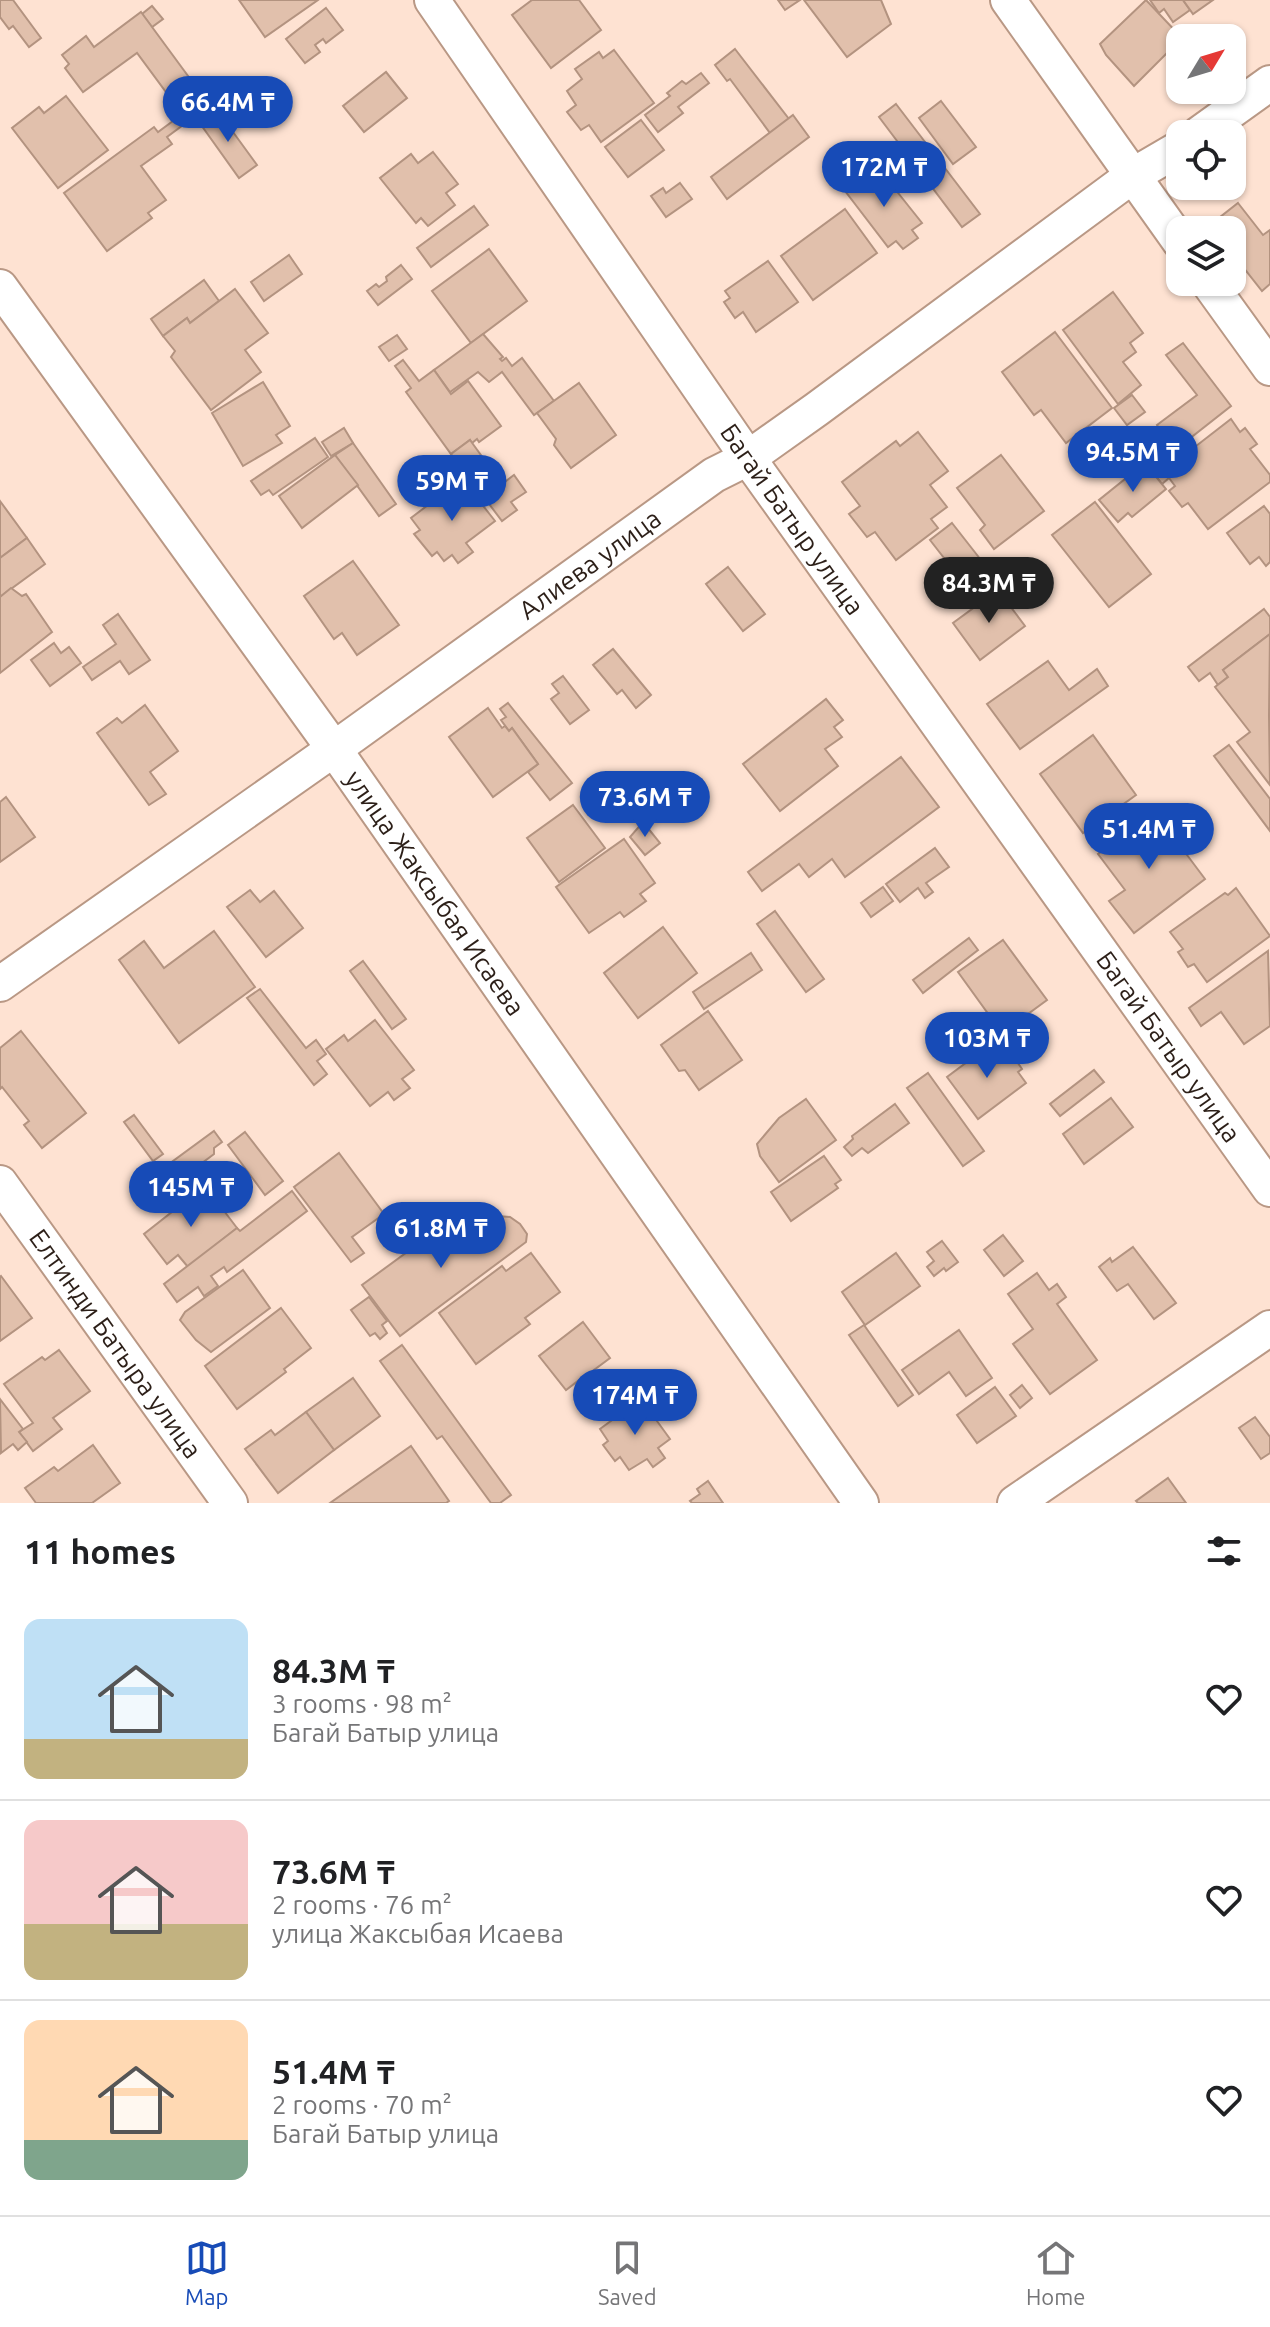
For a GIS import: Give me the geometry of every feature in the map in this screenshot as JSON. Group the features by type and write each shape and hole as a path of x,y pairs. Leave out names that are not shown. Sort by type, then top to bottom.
{"street":[{"name":"Багай Батыр улица","path":"432,0 748,458 1270,1189"},
{"path":"1008,0 1166,223"},
{"path":"1218,120 1270,83"},
{"name":"Алиева улица","path":"0,984 334,749 714,475 748,458 1132,176 1166,156"},
{"name":"улица Жаксыбая Исаева","path":"0,287 334,749 861,1503"},
{"path":"1218,296 1270,368"},
{"name":"Елтинди Батыра улица","path":"0,1183 230,1503"},
{"path":"1015,1503 1270,1328"}],"building":[{"path":"0,0 13,0 41,38 29,47 13,26 9,29 0,17"},
{"path":"239,0 318,0 265,37"},
{"path":"532,0 579,0 601,30 551,68 512,15"},
{"path":"778,0 800,0 785,10"},
{"path":"804,0 881,0 891,24 847,57"},
{"path":"1146,0 1169,24 1166,24 1166,54 1134,86 1100,44"},
{"path":"1150,0 1183,0 1190,10 1173,22 1164,9 1159,13"},
{"path":"1183,0 1213,0 1193,14"},
{"path":"152,6 163,19 152,27 142,14"},
{"path":"326,8 343,30 326,43 323,39 315,45 320,52 305,63 286,39"},
{"path":"141,12 202,95 180,111 137,53 83,92 65,68 69,64 62,55 86,36 94,47"},
{"path":"735,49 789,119 770,133 730,79 727,81 715,65"},
{"path":"614,50 654,103 601,142 589,125 581,130 567,112 576,105 567,91 582,79 575,69 599,52 603,58"},
{"path":"386,72 407,98 364,132 343,106"},
{"path":"701,73 709,83 678,107 683,113 658,132 645,115 670,96 667,93 682,81 686,84"},
{"path":"66,96 108,150 58,188 12,128 39,107 44,113"},
{"path":"941,101 976,147 953,164 919,118"},
{"path":"896,104 980,214 962,227 879,117"},
{"path":"217,110 257,165 239,178 199,122"},
{"path":"181,115 187,122 167,137 172,144 141,166 166,200 148,213 152,218 107,251 64,193 154,127 158,132"},
{"path":"793,115 809,137 727,199 711,177"},
{"path":"641,120 664,150 628,177 605,147"},
{"path":"433,152 458,184 446,193 455,205 428,226 421,218 416,223 380,178 411,154 418,163"},
{"path":"879,169 922,223 912,230 918,238 903,249 896,241 888,247 842,187 858,175 863,182"},
{"path":"680,183 692,199 666,217 651,196 663,188 666,193"},
{"path":"1238,203 1263,235 1270,230 1270,284 1262,291 1246,271 1246,216 1221,216"},
{"path":"474,206 488,225 431,267 417,248"},
{"path":"845,209 877,253 813,300 781,256"},
{"path":"489,249 527,301 471,343 432,291"},
{"path":"289,255 302,274 264,301 251,282"},
{"path":"768,261 798,302 756,332 743,312 735,318 724,302 730,298 725,291"},
{"path":"401,265 412,279 378,305 367,291 387,281 386,277"},
{"path":"204,280 219,301 190,323 187,318 163,336 151,319"},
{"path":"235,289 268,333 245,350 261,372 211,410 171,357 175,351 163,336 187,318 190,323"},
{"path":"1113,292 1143,333 1130,343 1136,352 1123,362 1141,385 1118,404 1063,330"},
{"path":"1055,332 1112,408 1066,443 1041,410 1034,415 1002,372"},
{"path":"483,334 503,357 500,359 502,361 506,358 512,366 522,358 554,401 534,415 502,372 489,382 478,372 450,392 434,370"},
{"path":"397,335 407,349 389,361 379,347"},
{"path":"1183,343 1231,406 1156,465 1138,442 1148,433 1151,437 1160,430 1157,425 1197,395 1166,355"},
{"path":"403,360 419,381 434,370 451,394 468,381 501,426 479,442 477,439 472,443 470,440 451,454 406,392 411,388 395,366"},
{"path":"263,382 290,426 276,435 282,443 243,466 212,413"},
{"path":"579,383 616,435 571,468 554,445 556,439 537,413"},
{"path":"1132,395 1145,412 1127,425 1114,408"},
{"path":"1231,419 1240,432 1245,428 1257,444 1250,449 1270,475 1270,482 1208,529 1188,503 1182,507 1169,491 1175,486 1169,478 1162,484 1149,467 1185,443 1191,450"},
{"path":"344,428 353,443 331,456 322,442"},
{"path":"918,432 948,471 930,485 947,507 931,519 938,528 896,560 875,532 867,537 849,514 860,506 842,482 896,441 900,446"},
{"path":"315,438 328,457 273,495 269,490 261,495 251,481"},
{"path":"470,440 502,484 514,475 526,492 511,502 517,510 502,521 451,454"},
{"path":"353,443 396,504 379,516 335,455"},
{"path":"335,455 358,485 302,528 279,496"},
{"path":"1001,455 1044,511 994,549 980,530 985,525 957,488"},
{"path":"1145,463 1166,489 1132,517 1128,513 1118,522 1099,500"},
{"path":"462,479 495,521 466,543 473,552 458,563 452,555 444,561 437,552 432,556 414,534 420,530 411,518"},
{"path":"0,501 27,538 0,558"},
{"path":"1095,502 1151,574 1109,607 1052,535"},
{"path":"1264,506 1270,514 1270,562 1266,566 1259,557 1250,564 1227,533"},
{"path":"952,523 988,569 944,604 929,585 951,567 930,540"},
{"path":"27,538 45,564 0,597 0,558"},
{"path":"353,561 399,625 357,655 342,633 334,639 304,596"},
{"path":"728,567 765,614 743,631 706,584"},
{"path":"11,588 22,596 26,594 52,632 0,673 0,597"},
{"path":"998,590 1025,626 980,660 953,623"},
{"path":"1264,609 1270,617 1270,634 1223,670 1228,677 1218,685 1210,673 1199,681 1188,667"},
{"path":"118,614 150,660 129,674 120,661 92,680 83,667 116,644 103,625"},
{"path":"1270,634 1270,785 1237,742 1250,732 1215,687 1228,677 1223,670"},
{"path":"54,643 61,653 69,647 81,663 50,686 31,660"},
{"path":"613,649 651,695 636,708 622,690 617,694 593,665"},
{"path":"1048,661 1069,690 1097,669 1108,686 1020,749 987,704"},
{"path":"563,676 589,710 570,724 551,699 559,693 552,684"},
{"path":"826,699 843,720 834,727 842,737 825,749 838,766 780,811 743,764"},
{"path":"508,703 572,783 550,800 528,772 538,764 512,728 509,731 501,720 506,717 500,709"},
{"path":"145,705 178,751 150,772 166,794 149,805 97,733 117,718 122,723"},
{"path":"488,708 502,728 505,726 509,731 512,728 538,764 493,797 449,737"},
{"path":"1093,735 1136,795 1083,833 1040,774"},
{"path":"1229,745 1270,799 1270,831 1214,756"},
{"path":"901,757 939,807 845,877 832,859 809,877 799,864 762,891 748,872"},
{"path":"6,797 35,837 0,862 0,802"},
{"path":"573,805 605,848 559,882 527,838"},
{"path":"1154,811 1205,879 1134,933 1109,901 1125,890 1098,854"},
{"path":"643,822 660,843 645,855 630,837"},
{"path":"624,839 655,883 640,894 646,901 624,917 620,912 589,933 556,887"},
{"path":"935,848 949,867 926,883 933,892 925,898 918,888 900,902 886,884"},
{"path":"883,887 893,901 871,917 861,903"},
{"path":"1236,888 1270,936 1207,982 1194,964 1188,967 1178,952 1183,949 1170,932"},
{"path":"250,890 260,902 274,891 303,928 266,957 227,907"},
{"path":"775,911 824,979 806,992 757,924"},
{"path":"663,927 697,973 638,1018 604,973"},
{"path":"214,931 255,987 179,1043 119,960 144,941 164,968"},
{"path":"969,938 978,950 923,993 913,980"},
{"path":"1003,940 1047,1000 1002,1033 958,972"},
{"path":"1268,951 1270,1026 1244,1044 1221,1012 1201,1026 1189,1008"},
{"path":"751,953 762,970 704,1009 693,992"},
{"path":"363,961 406,1019 392,1029 350,971"},
{"path":"260,989 306,1048 316,1040 326,1054 317,1061 327,1074 314,1085 247,998"},
{"path":"708,1011 742,1060 699,1090 685,1070 679,1071 661,1045"},
{"path":"375,1020 414,1070 402,1079 410,1088 394,1100 388,1092 370,1106 326,1049 344,1035 348,1041"},
{"path":"21,1031 86,1113 42,1148 24,1125 29,1121 2,1087 0,1089 0,1048"},
{"path":"994,1042 1005,1057 1011,1053 1022,1069 1018,1072 1026,1083 978,1119 947,1077"},
{"path":"1094,1070 1104,1082 1060,1116 1050,1104"},
{"path":"928,1073 984,1151 963,1166 907,1088"},
{"path":"1111,1098 1133,1127 1084,1164 1063,1134"},
{"path":"806,1099 836,1140 779,1182 760,1156 757,1144 779,1118"},
{"path":"895,1104 909,1123 868,1153 862,1148 852,1156 844,1147 853,1139 852,1136"},
{"path":"134,1115 163,1154 153,1161 124,1122"},
{"path":"214,1131 222,1142 214,1148 214,1154 166,1190 154,1175"},
{"path":"245,1132 283,1181 265,1195 228,1145"},
{"path":"339,1153 384,1214 352,1237 364,1253 351,1262 294,1187"},
{"path":"824,1156 841,1180 835,1184 838,1188 791,1221 771,1192"},
{"path":"205,1186 237,1228 188,1267 178,1255 167,1264 144,1234"},
{"path":"292,1191 307,1211 227,1272 224,1267 211,1276 218,1286 204,1296 198,1287 177,1302 164,1284"},
{"path":"497,1216 510,1217 520,1224 527,1234 526,1242 400,1336 362,1285 451,1220 465,1240"},
{"path":"1003,1235 1023,1261 1004,1276 984,1250"},
{"path":"942,1241 958,1262 934,1276 927,1267 934,1261 927,1252"},
{"path":"1133,1247 1176,1303 1154,1319 1128,1284 1117,1291 1099,1267"},
{"path":"531,1253 560,1292 525,1318 530,1324 476,1364 439,1313 502,1266 506,1271"},
{"path":"896,1253 920,1286 865,1325 842,1292"},
{"path":"243,1270 270,1308 211,1352 196,1340 180,1320 185,1312"},
{"path":"1037,1273 1049,1290 1057,1284 1066,1297 1057,1304 1097,1360 1050,1394 1013,1344 1033,1329 1008,1294"},
{"path":"0,1277 32,1318 0,1341"},
{"path":"369,1297 387,1321 382,1325 387,1333 380,1339 375,1333 370,1336 351,1310"},
{"path":"281,1308 311,1348 284,1369 286,1372 237,1409 205,1366"},
{"path":"583,1322 610,1358 594,1370 598,1375 591,1380 587,1374 566,1390 539,1356"},
{"path":"864,1325 913,1395 898,1406 849,1335"},
{"path":"959,1330 992,1378 966,1396 949,1372 919,1394 902,1370"},
{"path":"402,1345 511,1495 500,1503 491,1503 442,1436 437,1439 380,1361"},
{"path":"59,1350 90,1391 53,1418 62,1429 33,1451 19,1432 33,1423 4,1384 42,1357 45,1360"},
{"path":"353,1378 380,1416 334,1450 306,1412"},
{"path":"1022,1385 1032,1398 1020,1408 1010,1395"},
{"path":"995,1387 1016,1416 977,1443 957,1415"},
{"path":"0,1399 23,1429 19,1432 27,1442 18,1450 13,1444 1,1453"},
{"path":"641,1399 670,1439 658,1448 665,1458 653,1467 647,1459 629,1470 620,1457 615,1461 603,1445 608,1441 600,1429"},
{"path":"306,1412 334,1450 278,1493 245,1449 271,1430 275,1435"},
{"path":"1255,1417 1270,1437 1270,1453 1261,1459 1239,1428"},
{"path":"93,1445 120,1483 92,1503 36,1503 25,1488 54,1467 58,1471"},
{"path":"411,1446 449,1501 330,1503"},
{"path":"1168,1478 1186,1503 1136,1501"},
{"path":"708,1481 723,1503 692,1503 690,1501 700,1494 697,1489"}]}
